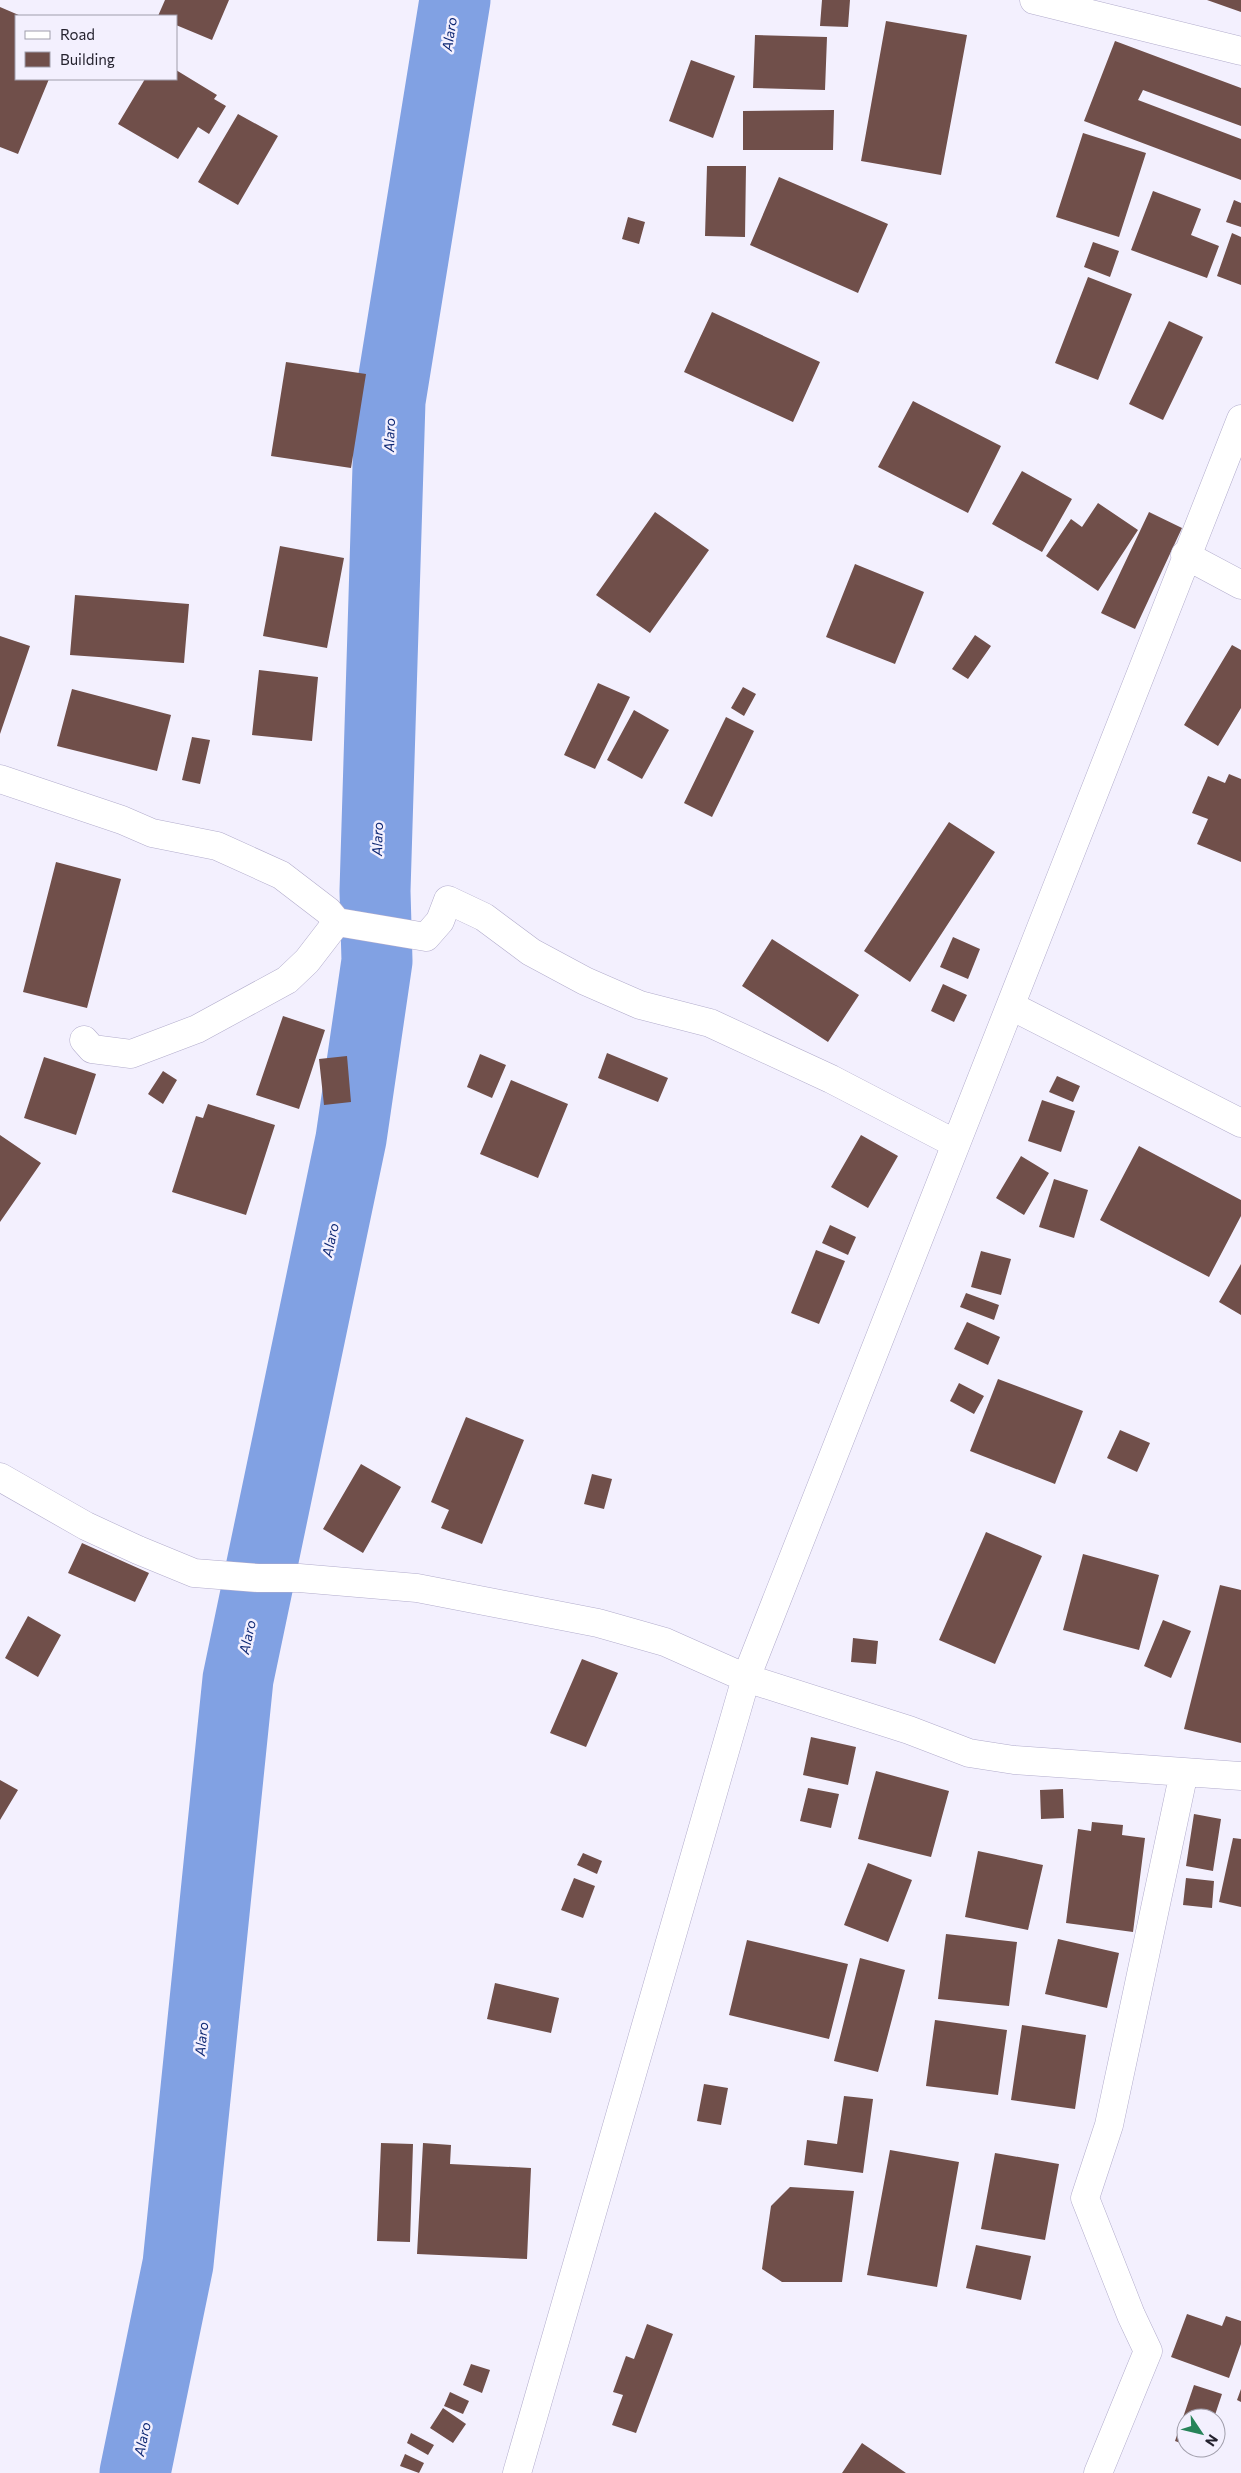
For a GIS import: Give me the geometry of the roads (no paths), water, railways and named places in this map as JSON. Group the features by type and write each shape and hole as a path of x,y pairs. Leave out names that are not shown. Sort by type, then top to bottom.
{"street":[{"path":"1034,0 1241,51"},
{"path":"517,2473 746,1678 1241,419"},
{"path":"1186,556 1241,585"},
{"path":"0,779 122,820 152,833 217,846 282,875 328,911 338,922 426,937 440,920 448,900 484,917 531,952 584,980 640,1005 710,1023 831,1079 956,1144"},
{"path":"84,1040 92,1049 131,1054 197,1029 287,980 307,961 338,922"},
{"path":"1011,1006 1241,1123"},
{"path":"0,1477 86,1526 194,1573 355,1582 426,1590 598,1623 665,1642 746,1678 909,1730 969,1753 1014,1760 1241,1776"},
{"path":"1098,2473 1148,2351 1131,2314 1085,2198 1109,2125 1184,1772"}],"waterway":[{"name":"Alaro","path":"135,2473 178,2264 238,1679 351,1139 377,961 375,891 390,401 455,0"}]}
